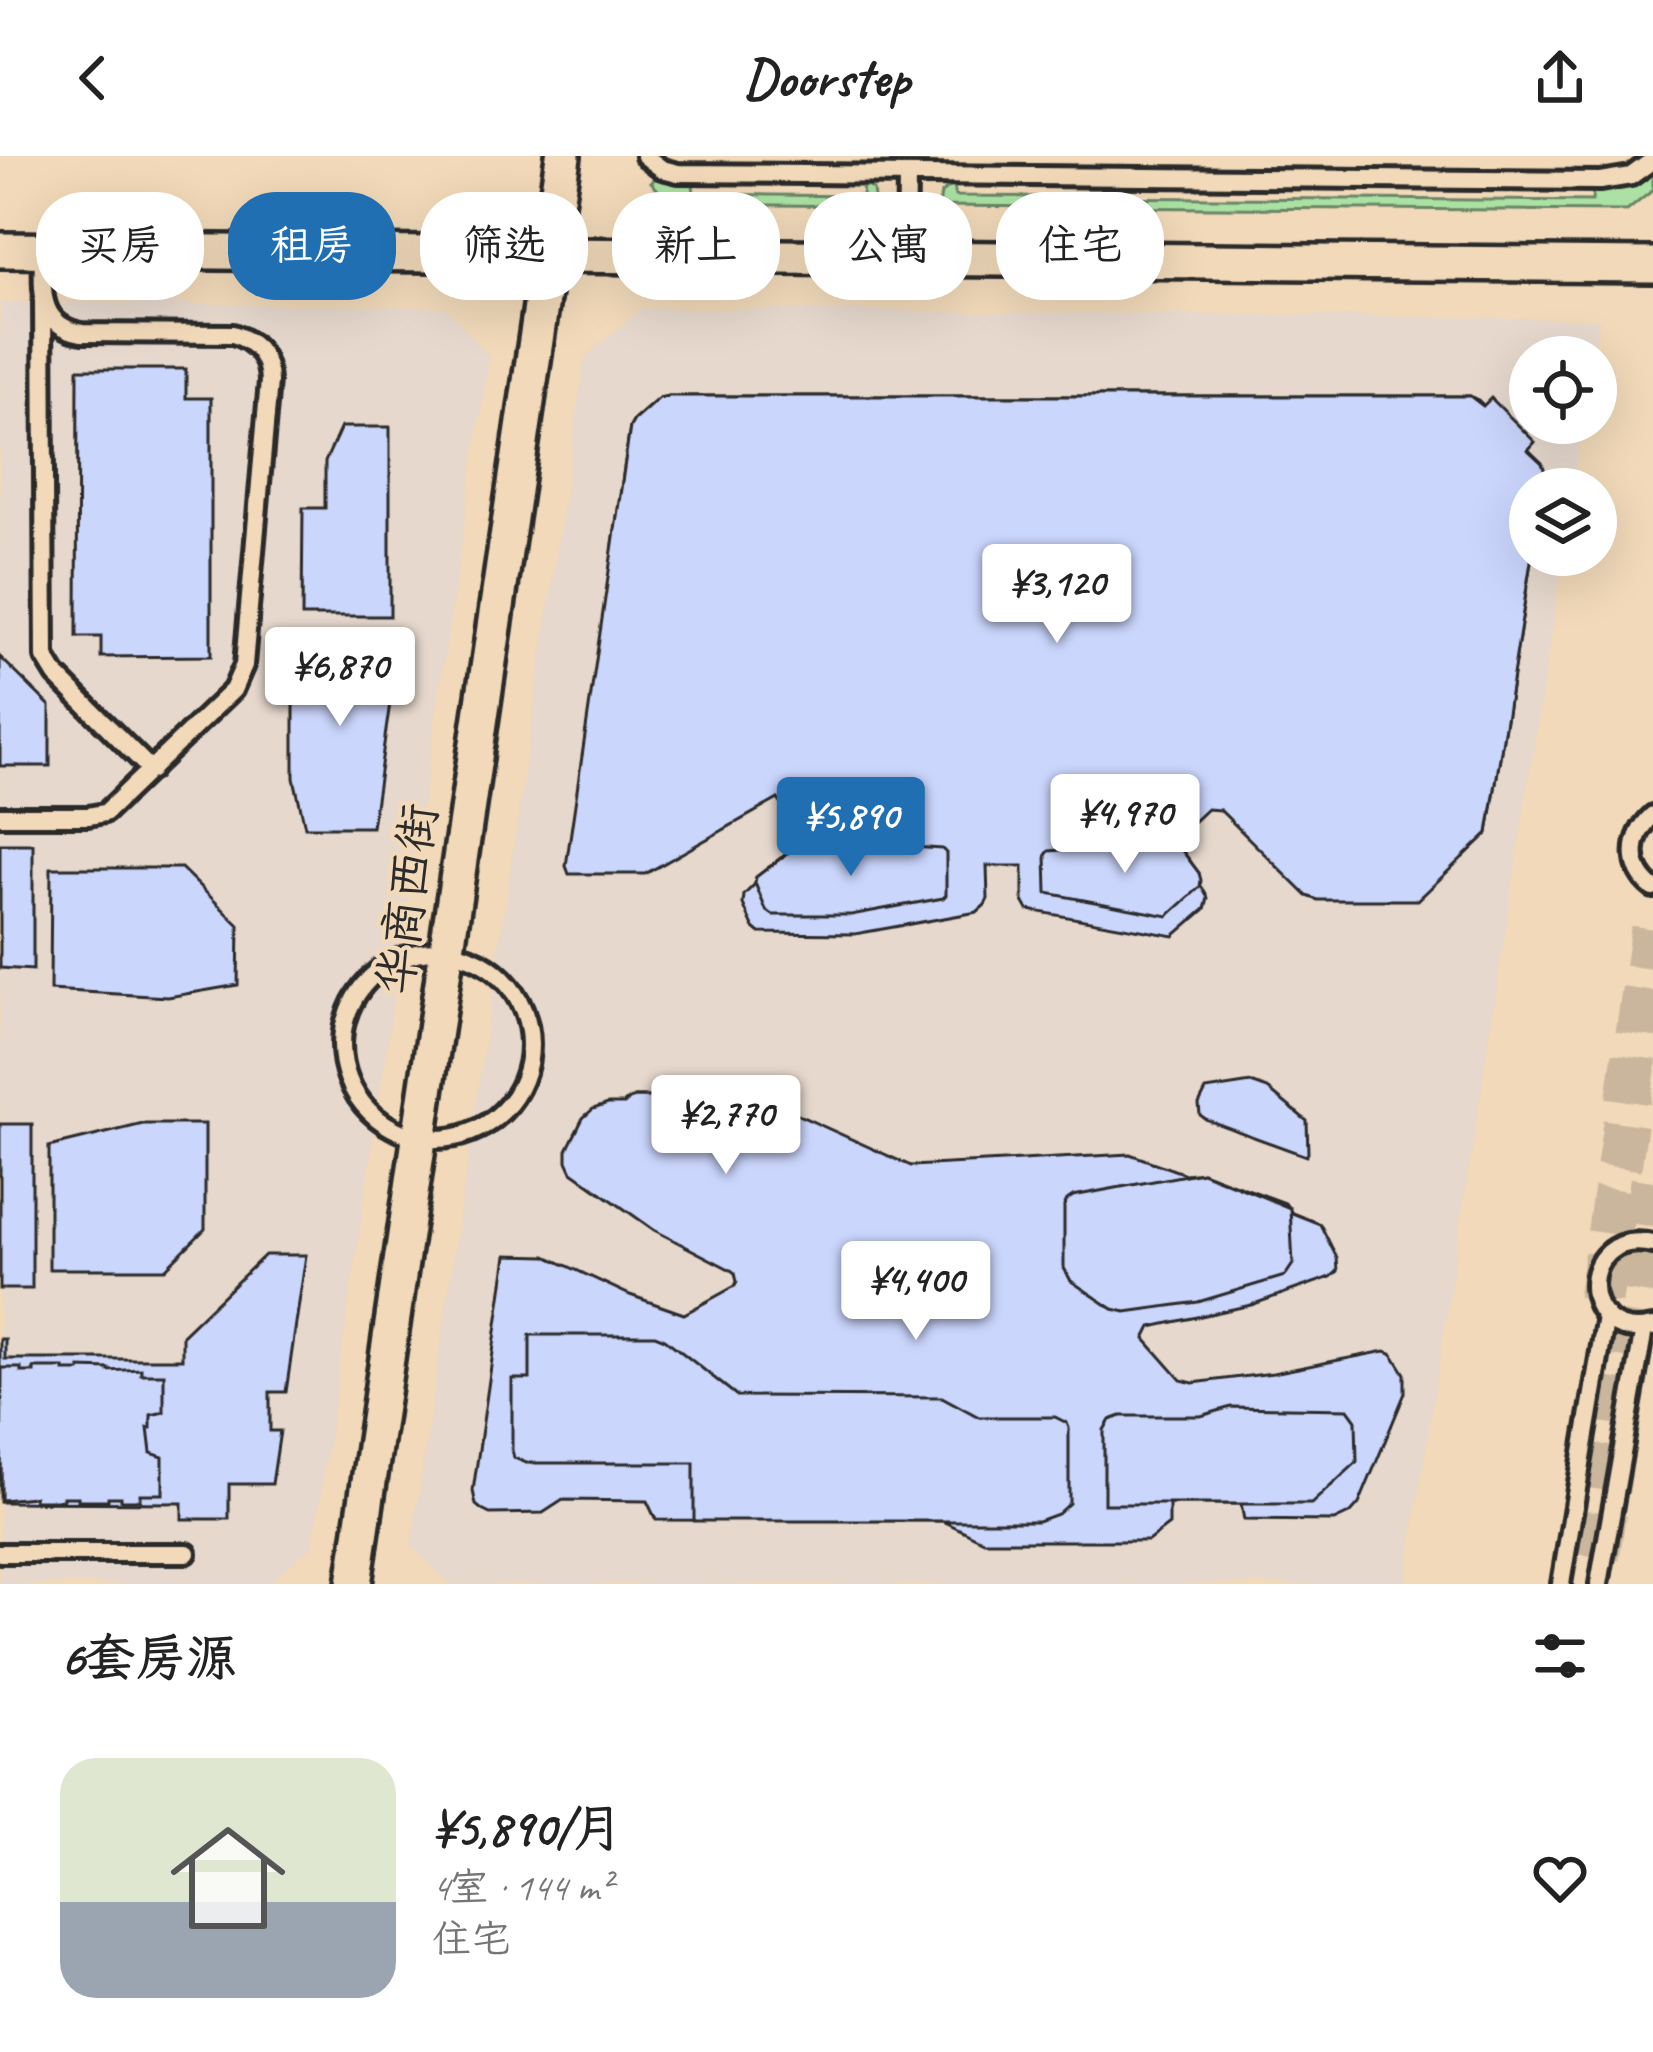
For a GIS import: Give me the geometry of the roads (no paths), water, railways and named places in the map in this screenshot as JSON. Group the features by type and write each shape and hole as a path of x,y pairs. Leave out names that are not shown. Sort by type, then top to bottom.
{"street":[{"name":"华商西街","path":"558,192 563,156"},
{"path":"0,250 36,250"},
{"path":"204,251 420,253"},
{"path":"588,254 804,257"},
{"path":"972,259 1653,265"},
{"name":"华商西街","path":"354,1584 543,300"}],"lane":[{"path":"645,156 662,170 678,172 1600,181 1631,176 1653,160"},
{"path":"907,175 907,192"},
{"path":"43,300 45,656 56,675 151,770"},
{"path":"0,816 97,815 112,808 233,691 241,676 269,370 253,343 233,334 72,331 50,314 45,300"},
{"path":"1653,815 1635,838 1634,853 1637,868 1653,888"},
{"path":"427,951 448,952 469,957 504,980 526,1016 530,1058 525,1078 502,1114 465,1135 420,1138 384,1124 355,1094 346,1074 342,1033 357,993 387,964 427,951"},
{"path":"1599,1584 1649,1328 1630,1329 1606,1316 1593,1290 1594,1275 1600,1261 1624,1243 1653,1244"},
{"path":"1561,1584 1606,1316"},
{"path":"0,1552 187,1552"}],"tunnel":[{"path":"1600,1300 1653,929"},
{"path":"1597,1557 1653,1176"}]}
